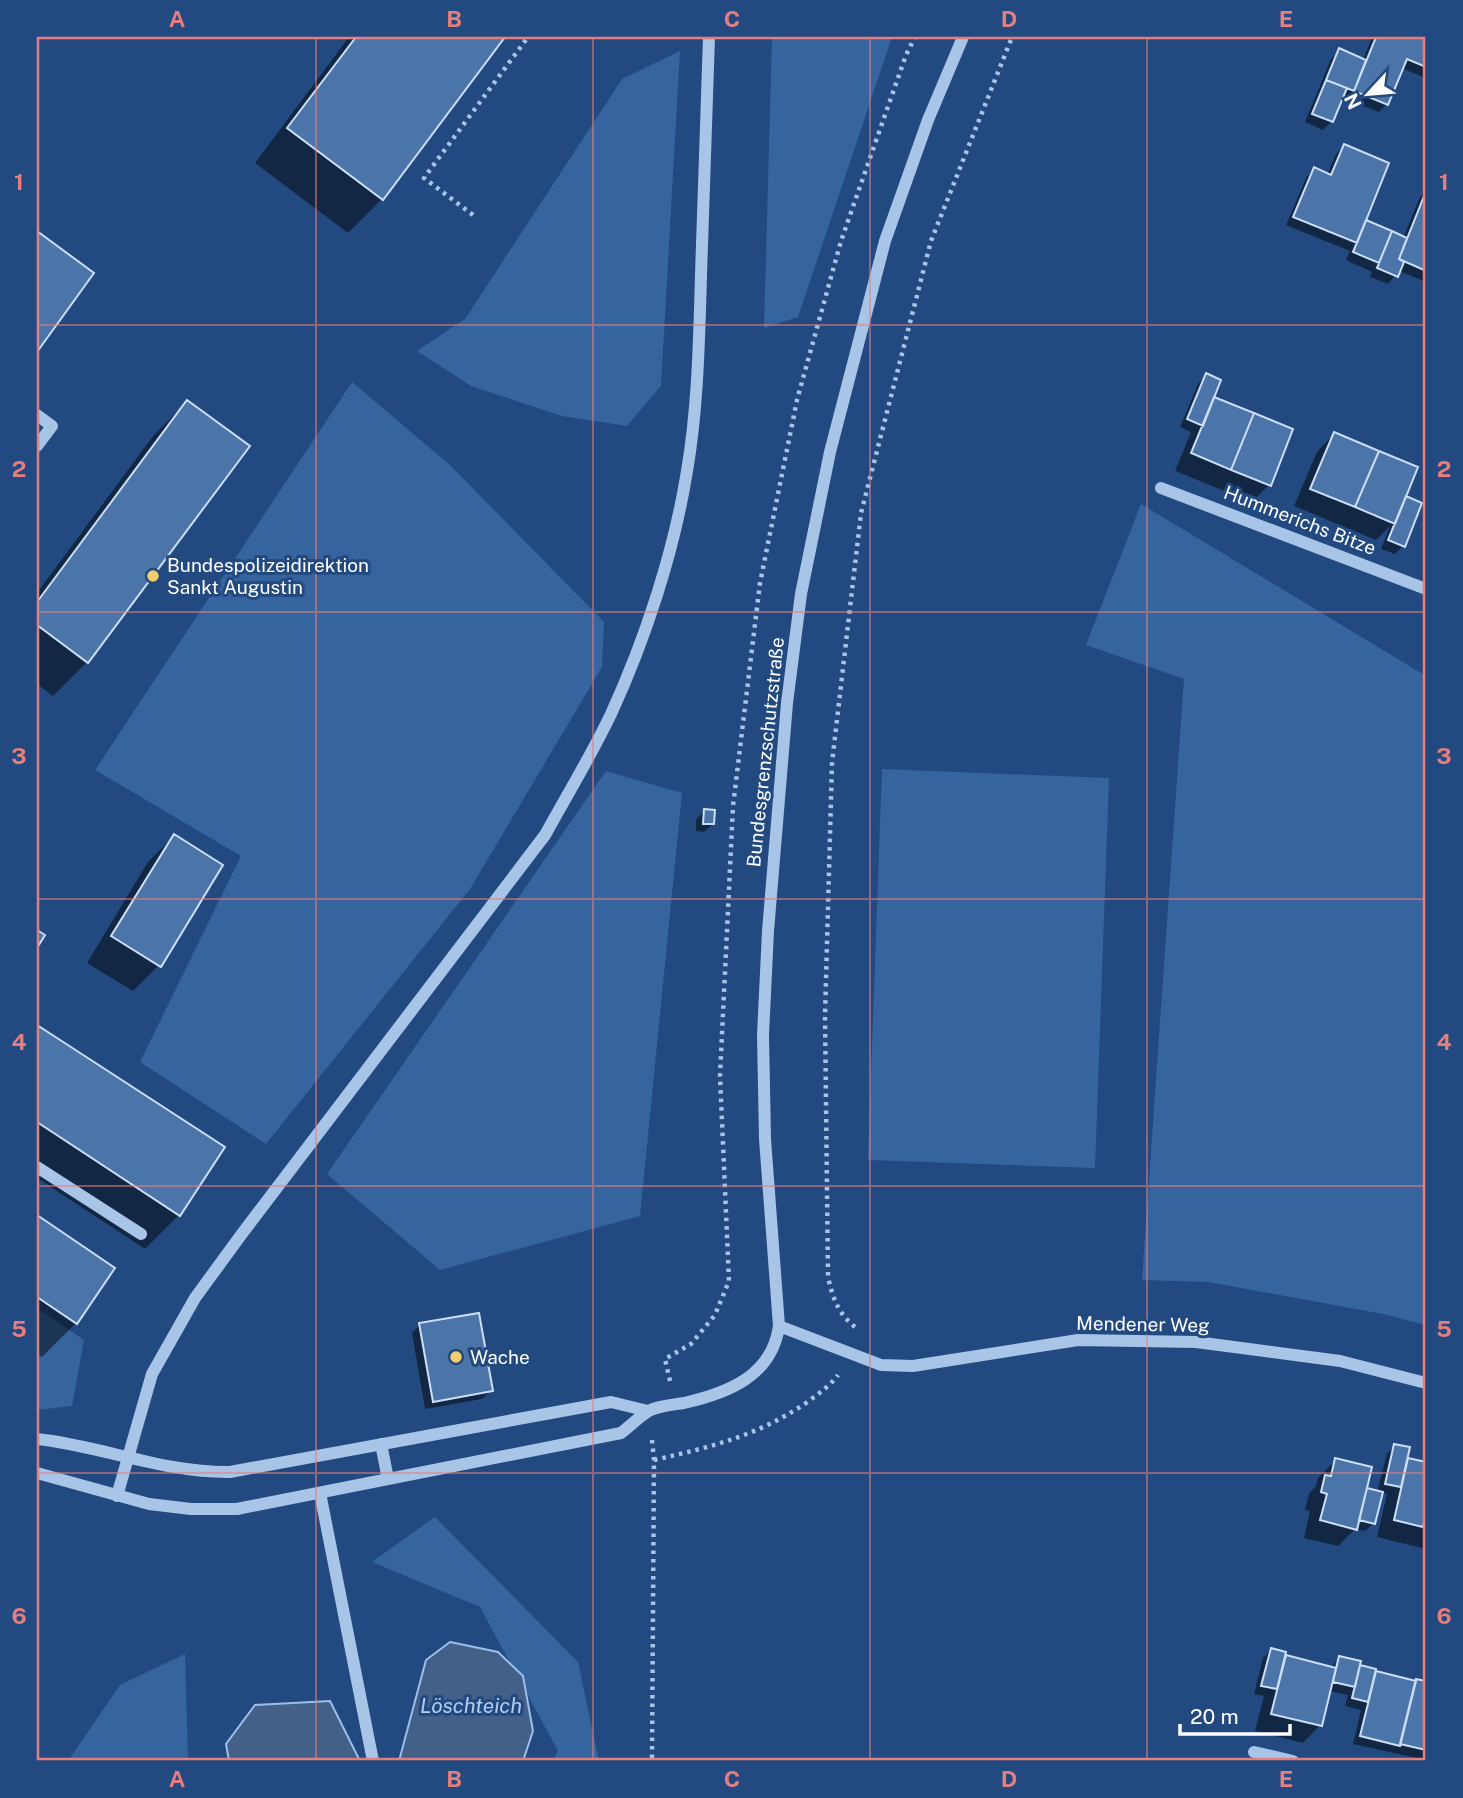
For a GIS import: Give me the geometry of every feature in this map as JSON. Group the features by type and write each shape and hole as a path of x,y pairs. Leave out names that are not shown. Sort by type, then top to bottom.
{"street":[{"path":"117,1496 152,1374 195,1298 545,835 592,751 627,676 668,555 692,439 698,375 709,37"},
{"name":"Bundesgrenzschutzstraße","path":"37,1472 149,1504 191,1509 237,1509 621,1433 648,1411 726,1390 764,1366 777,1343 779,1326 765,1139 764,1035 768,930 787,703 801,594 830,452 885,241 928,120 963,37"},
{"path":"37,415 51,426 37,446"},
{"name":"Hummerichs Bitze","path":"1161,488 1426,589"},
{"path":"37,1167 141,1234"},
{"name":"Mendener Weg","path":"779,1326 881,1365 913,1366 1078,1340 1196,1342 1340,1361 1426,1383"},
{"name":"Bundesgrenzschutzstraße","path":"37,1439 66,1442 202,1472 230,1472 611,1402 648,1411"},
{"path":"382,1444 388,1479"},
{"path":"320,1493 373,1761"},
{"path":"1254,1752 1293,1761"}],"path":[{"path":"473,215 424,178 528,37"},
{"path":"652,1761 654,1460 718,1445 779,1421 830,1386 853,1356 858,1330 842,1317 833,1300 828,1277 825,1016 832,763 861,513 932,241 1012,37"}],"shaded area":[{"path":"772,37 892,37 798,317 764,328"},
{"path":"680,51 661,386 627,426 562,416 471,386 417,351 465,319 622,79"},
{"path":"352,382 450,465 604,622 602,667 470,889 266,1144 140,1062 241,856 95,770"},
{"path":"1141,504 1426,676 1426,1325 1383,1314 1208,1282 1142,1280 1184,679 1086,645"},
{"path":"882,769 1109,778 1095,1168 868,1160"},
{"path":"606,771 682,793 640,1216 440,1270 327,1174"},
{"path":"37,1308 84,1340 72,1406 37,1410"},
{"path":"435,1517 578,1662 599,1761 553,1761 558,1751 480,1607 372,1562"},
{"path":"185,1654 188,1761 68,1761 120,1685"}],"water":[{"name":"Löschteich","path":"450,1642 498,1652 523,1676 533,1731 523,1761 399,1761 426,1660"},
{"path":"330,1701 360,1761 229,1761 226,1744 255,1705"}],"building":[{"path":"356,37 505,37 383,200 287,128"},
{"path":"1376,37 1426,37 1426,67 1407,59 1388,105 1354,91"},
{"path":"1339,48 1366,60 1354,91 1326,80"},
{"path":"1326,80 1347,88 1333,122 1312,114"},
{"path":"1344,144 1389,163 1357,243 1293,217 1314,167 1331,175"},
{"path":"1426,191 1426,271 1399,259"},
{"path":"1366,220 1392,231 1379,263 1353,252"},
{"path":"37,231 94,273 37,352"},
{"path":"1392,231 1407,238 1399,259 1404,262 1398,277 1377,268"},
{"path":"1206,373 1221,380 1203,426 1187,419"},
{"path":"1214,397 1254,413 1231,470 1191,453"},
{"path":"187,400 250,446 88,663 37,625 37,602"},
{"path":"1254,413 1293,429 1271,486 1231,470"},
{"path":"1334,432 1379,451 1355,507 1310,489"},
{"path":"1379,451 1418,467 1395,524 1355,507"},
{"path":"1406,496 1422,503 1405,547 1388,540"},
{"path":"704,809 715,810 714,824 703,824"},
{"path":"174,834 223,865 161,967 111,936"},
{"path":"37,930 45,935 37,948"},
{"path":"37,1025 225,1147 180,1216 37,1122"},
{"path":"37,1215 115,1268 77,1324 37,1297"},
{"name":"Wache","path":"479,1313 493,1391 433,1402 419,1323"},
{"path":"1394,1444 1410,1447 1401,1487 1385,1484"},
{"path":"1335,1458 1372,1467 1357,1530 1320,1520 1327,1494 1321,1492 1325,1475 1331,1476"},
{"path":"1408,1458 1426,1462 1426,1513 1423,1527 1394,1520"},
{"path":"1367,1488 1383,1492 1375,1524 1359,1520"},
{"path":"1271,1648 1286,1652 1277,1689 1261,1686"},
{"path":"1286,1655 1336,1668 1322,1726 1271,1714"},
{"path":"1339,1656 1361,1661 1355,1687 1333,1682"},
{"path":"1360,1665 1376,1669 1368,1702 1352,1698"},
{"path":"1376,1671 1416,1681 1400,1746 1360,1736"},
{"path":"1416,1679 1426,1681 1426,1750 1400,1744"}],"place":[{"name":"Bundespolizeidirektion Sankt Augustin","path":"153,576"},
{"name":"Wache","path":"456,1357"}]}
